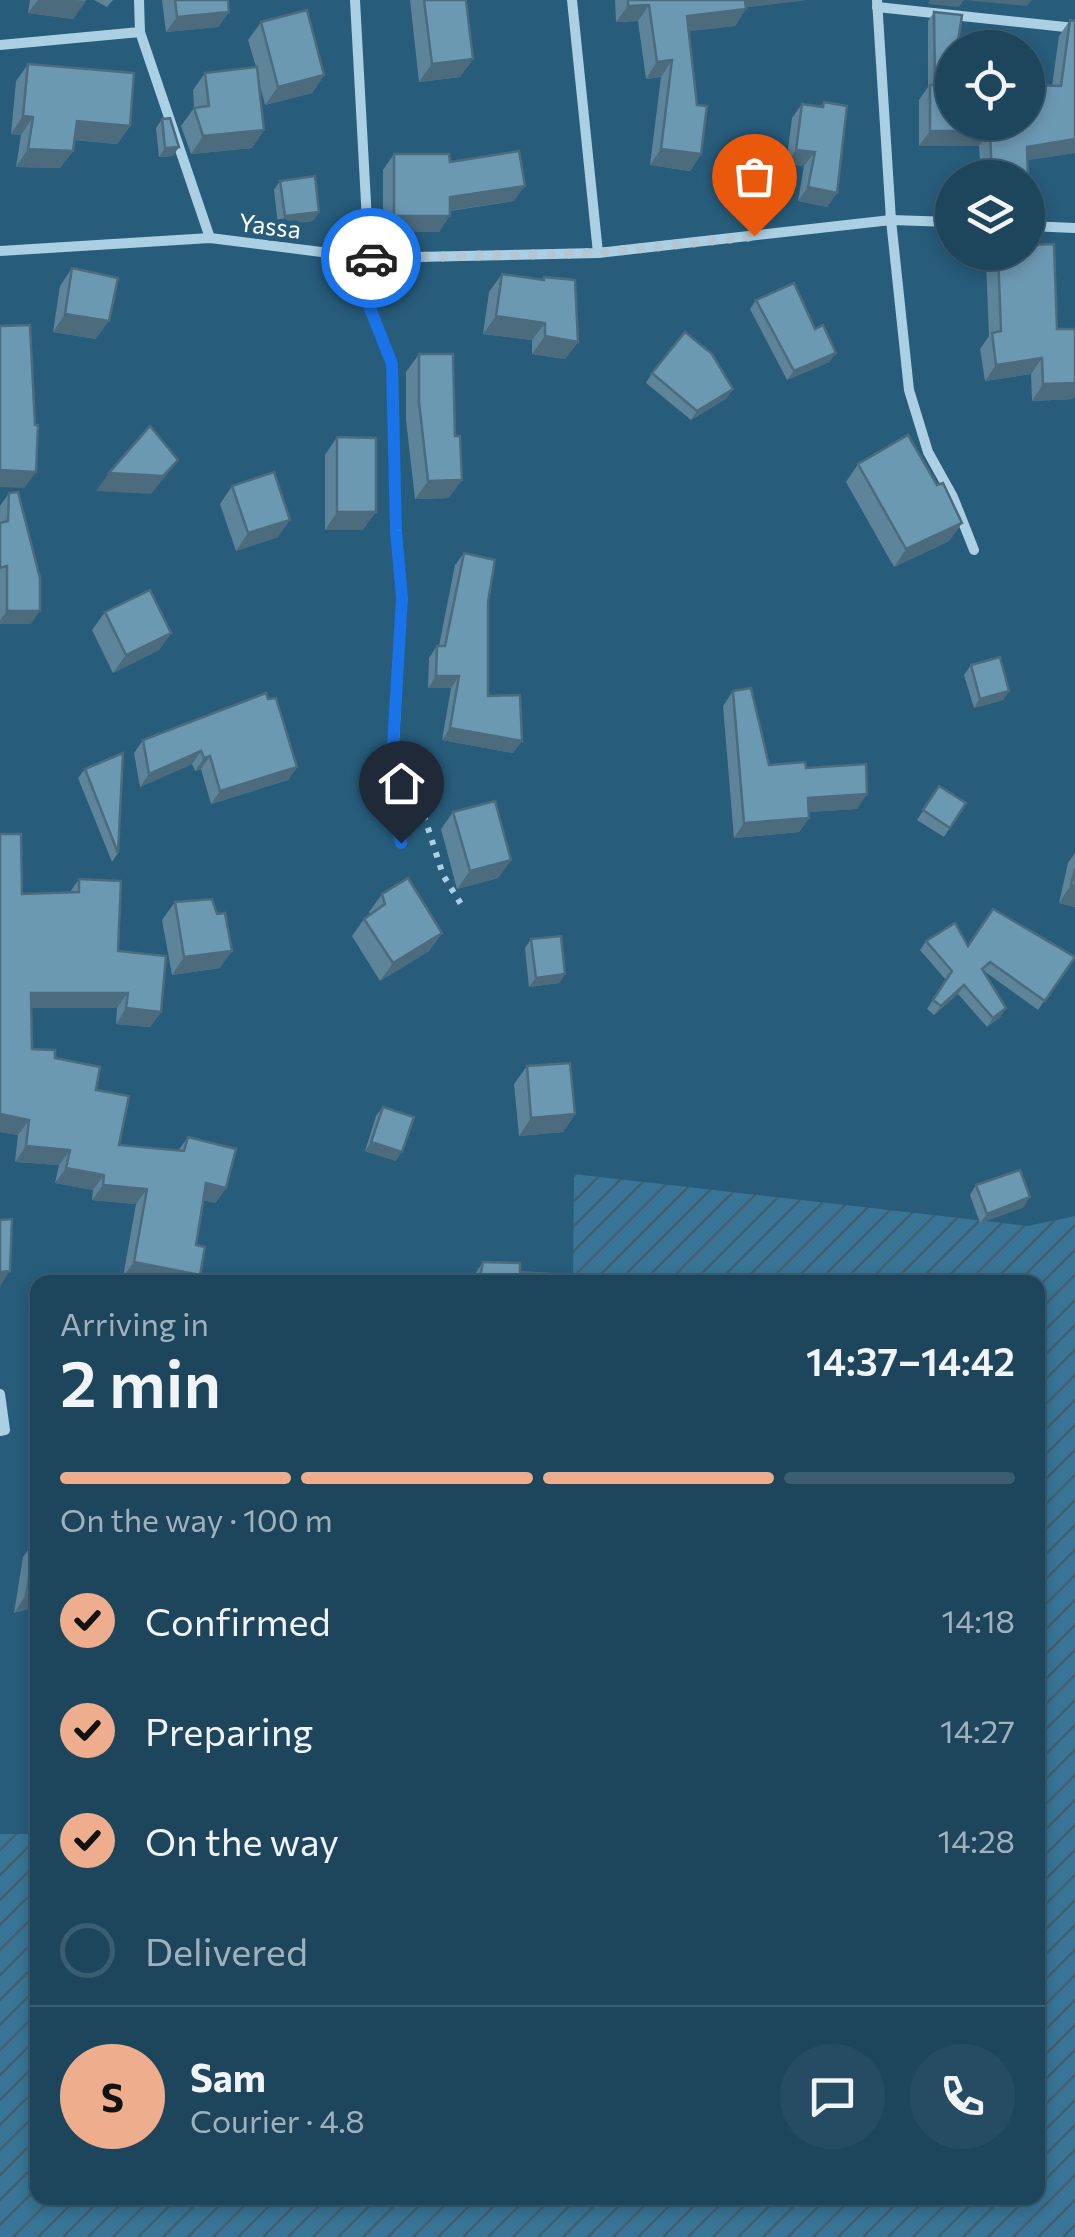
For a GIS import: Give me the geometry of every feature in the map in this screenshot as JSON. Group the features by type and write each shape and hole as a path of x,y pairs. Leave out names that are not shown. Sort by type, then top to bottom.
{"street":[{"path":"139,0 140,32 210,238"},
{"path":"355,0 369,258 366,298 392,364 396,531 402,598 390,794 401,843"},
{"path":"572,0 598,253"},
{"path":"974,550 953,497 928,452 909,390 891,220 877,3 1075,28"},
{"path":"0,45 140,32"},
{"name":"Yassa","path":"0,251 210,238 369,258 598,253 891,220 935,221"},
{"path":"1045,227 1075,228"},
{"path":"0,1394 5,1430 0,1432"}],"path":[{"path":"417,797 443,875 464,908"}],"shaded area":[{"path":"574,1174 1028,1226 1075,1216 1075,2237 0,2237 0,1834 30,1834 30,2205 1045,2205 1045,1275 573,1275"}],"building":[{"path":"175,0 228,0 229,12 177,17"},
{"path":"424,0 466,0 473,59 432,64"},
{"path":"628,0 745,0 746,9 687,16 697,105 707,106 701,154 661,149 672,60 657,62 649,5 628,6"},
{"path":"307,10 324,75 278,87 261,22"},
{"path":"934,12 962,15 960,30 935,30 935,83"},
{"path":"1070,20 1075,21 1075,139 1027,147 1027,160 991,160 990,140 1045,140 1045,86 1061,86"},
{"path":"28,64 134,73 130,126 77,121 73,151 28,149 33,117 23,116"},
{"path":"257,67 264,130 203,136 194,108 209,106 205,73"},
{"path":"930,85 935,85 935,131 930,131"},
{"path":"824,102 847,106 837,193 808,187 815,152 796,150 802,104 823,107"},
{"path":"170,118 179,147 165,148 162,119"},
{"path":"519,151 525,186 450,197 450,216 394,216 394,154 449,154 450,162"},
{"path":"315,176 319,212 285,216 280,181"},
{"path":"1045,244 1054,244 1057,329 1075,329 1075,383 1043,384 1042,358 996,365 992,333 1001,331 999,270 1045,270"},
{"path":"72,268 118,278 109,321 65,314"},
{"path":"502,274 575,280 578,342 545,336 545,323 496,316"},
{"path":"794,283 815,329 823,325 836,353 794,371 756,300"},
{"path":"30,325 38,425 36,472 0,470 0,326"},
{"path":"685,332 712,354 733,389 697,411 652,373"},
{"path":"419,354 453,354 455,436 460,436 462,480 428,481 419,402"},
{"path":"150,426 178,460 163,476 109,473"},
{"path":"908,435 937,485 943,483 962,523 906,549 858,464"},
{"path":"337,437 376,438 376,512 337,512"},
{"path":"274,472 290,520 248,533 232,486"},
{"path":"18,492 40,578 40,611 7,611 7,566 0,568 0,523 8,521 9,493"},
{"path":"464,553 495,560 488,602 488,696 520,695 522,741 450,728 459,676 436,676 437,646 445,646"},
{"path":"150,590 171,633 126,655 105,612"},
{"path":"1000,657 1009,691 980,699 971,665"},
{"path":"751,688 769,765 805,762 806,768 866,764 867,794 808,798 809,818 744,823 733,691"},
{"path":"266,693 268,699 276,698 297,767 220,791 210,756 204,758 201,751 149,774 143,740"},
{"path":"123,753 118,853 85,769"},
{"path":"939,786 966,803 950,828 923,810"},
{"path":"495,801 511,860 470,871 453,812"},
{"path":"0,834 21,834 22,894 79,892 79,879 121,881 118,951 166,956 161,1012 126,1008 128,993 31,993 32,1049 55,1050 55,1058 100,1067 96,1090 129,1096 119,1145 184,1151 188,1137 236,1149 226,1188 206,1183 196,1245 205,1247 200,1275 134,1262 147,1189 103,1185 104,1175 66,1168 70,1150 26,1146 29,1120 0,1114"},
{"path":"408,878 442,933 393,963 364,919 385,904 382,894"},
{"path":"212,899 217,914 225,913 232,951 184,957 175,902"},
{"path":"993,909 1075,957 1045,1001 990,962 982,969 1006,1008 993,1018 964,985 941,1006 933,1000 952,971 926,941 955,923 968,946"},
{"path":"561,936 565,974 536,978 531,939"},
{"path":"570,1063 575,1114 531,1118 527,1066"},
{"path":"383,1107 414,1117 402,1152 371,1142"},
{"path":"1020,1170 1030,1197 987,1214 976,1185"},
{"path":"12,1219 10,1271 0,1272 0,1220"},
{"path":"483,1262 520,1263 520,1272 550,1274 550,1275 480,1275"}],"way so far":[{"path":"371,258 598,253 754,236"}],"route":[{"path":"371,258 366,298 392,364 396,531 402,598 390,794 401,843"}]}
